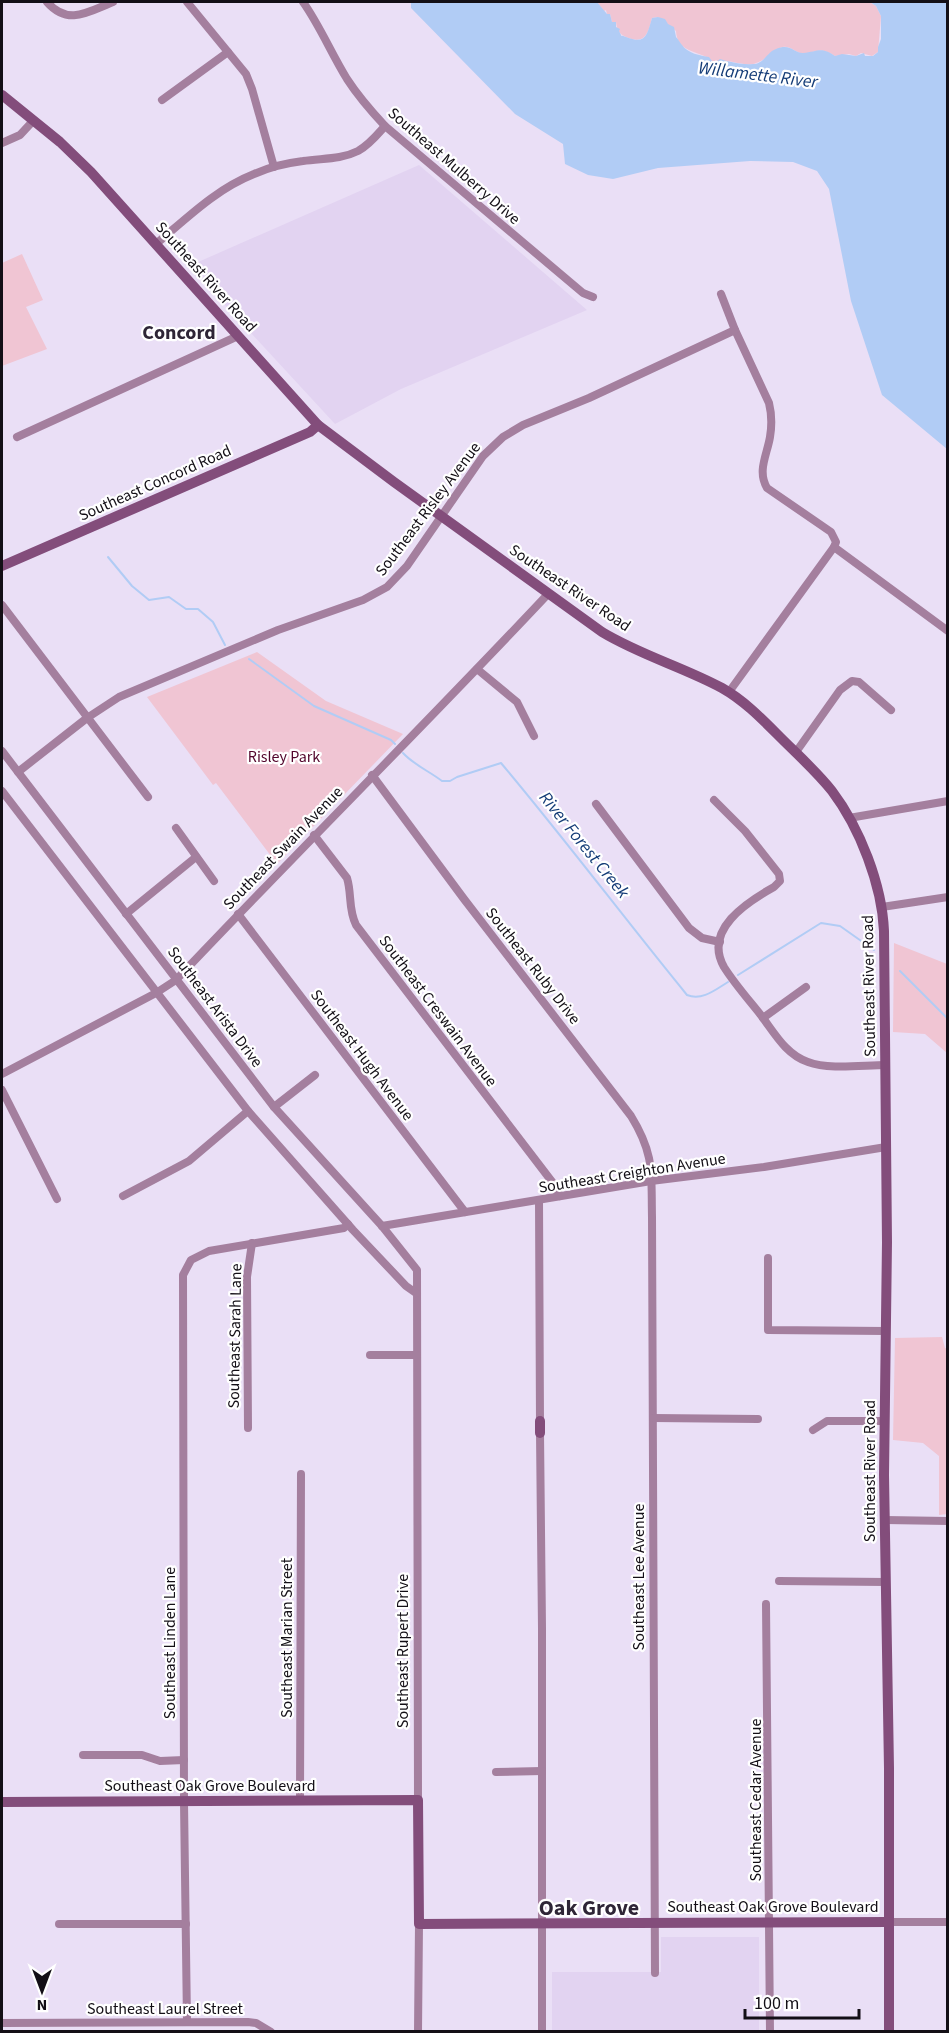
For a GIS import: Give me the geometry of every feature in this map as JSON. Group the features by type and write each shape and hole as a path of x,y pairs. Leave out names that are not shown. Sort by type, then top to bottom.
{"street":[{"path":"47,2 60,13 75,15 87,13 113,2"},
{"path":"187,2 246,74 274,167"},
{"name":"Southeast Mulberry Drive","path":"303,2 315,19 346,78 385,126 582,293 593,297"},
{"path":"162,100 228,52"},
{"name":"Southeast River Road","path":"2,95 91,172 318,425 594,627 622,643 699,676 729,692 755,712 796,752 831,791 849,818 864,850 882,907 884,931 889,2031"},
{"path":"2,142 20,135 33,121"},
{"path":"156,243 204,203 246,177 274,167 352,154 369,143 385,126"},
{"path":"721,294 772,415 762,480 767,488 831,532 836,542 729,692"},
{"name":"Southeast Risley Avenue","path":"18,772 87,718 119,697 278,630 378,593 407,566 483,456 498,441 515,429 589,398 735,330"},
{"path":"16,437 238,336"},
{"name":"Southeast Concord Road","path":"2,566 310,432 318,425"},
{"path":"834,547 948,631"},
{"name":"Southeast Swain Avenue","path":"2,1074 156,993 176,980 548,594"},
{"path":"2,605 148,797"},
{"path":"477,669 517,702 534,736"},
{"path":"796,752 840,690 852,681 859,682 891,710"},
{"name":"Southeast Arista Drive","path":"2,751 274,1107 382,1226 417,1270"},
{"name":"Southeast Ruby Drive","path":"372,775 631,1116 650,1154 651,1181"},
{"path":"2,790 248,1111 348,1224 406,1286 416,1293"},
{"path":"714,800 775,866 780,881 732,916 724,927 720,942 720,954 724,967 786,1049 807,1062 825,1066 886,1065"},
{"path":"849,818 948,801"},
{"path":"596,804 688,928 702,938 720,942"},
{"path":"176,828 214,881"},
{"name":"Southeast Creswain Avenue","path":"314,835 347,878 351,914 356,925 553,1183 560,1196"},
{"path":"126,914 196,857"},
{"path":"882,907 948,897"},
{"name":"Southeast Hugh Avenue","path":"238,914 465,1212"},
{"path":"763,1018 806,987"},
{"path":"274,1107 315,1075"},
{"path":"2,1090 57,1198"},
{"path":"123,1196 189,1161 248,1111"},
{"name":"Southeast Creighton Avenue","path":"382,1226 651,1181 764,1167 886,1147"},
{"name":"Southeast Lee Avenue","path":"651,1181 655,1973"},
{"path":"540,1200 542,2031"},
{"path":"252,1244 344,1228 348,1224"},
{"name":"Southeast Linden Lane","path":"187,2022 184,1802 183,1275 188,1264 196,1256 209,1251 252,1244"},
{"name":"Southeast Sarah Lane","path":"248,1428 247,1277 252,1244"},
{"path":"768,1258 768,1330 885,1330"},
{"name":"Southeast Rupert Drive","path":"417,1270 418,2031"},
{"path":"370,1355 417,1355"},
{"path":"653,1418 758,1419"},
{"path":"813,1430 827,1421 885,1421"},
{"name":"Southeast Marian Street","path":"300,1801 301,1474"},
{"path":"885,1520 948,1521"},
{"path":"779,1581 886,1582"},
{"name":"Southeast Cedar Avenue","path":"766,1605 770,2031"},
{"path":"83,1755 142,1755 160,1761 184,1760"},
{"path":"496,1772 542,1772"},
{"name":"Southeast Oak Grove Boulevard","path":"2,1802 418,1800"},
{"name":"Southeast Oak Grove Boulevard","path":"419,1924 948,1922"},
{"path":"59,1924 186,1924"},
{"name":"Southeast Laurel Street","path":"2,2023 256,2023 271,2031"}],"shaded area":[{"path":"419,165 587,310 401,389 335,424 189,266"},
{"path":"661,1937 759,1937 759,2031 552,2031 552,1972 661,1972"}],"green space":[{"path":"597,2 870,2 876,6 881,16 878,52 872,56 861,53 856,56 849,54 835,56 823,51 800,53 783,47 753,64 716,62 679,43 676,31 658,17 652,18 649,29 642,39 624,36 619,31 616,22 612,22 610,14 607,14"},
{"path":"22,254 43,300 26,307 47,349 2,366 2,263"},
{"name":"Risley Park","path":"257,652 326,701 403,734 277,864 216,783 213,785 147,697"},
{"path":"894,943 947,964 947,1053 925,1034 893,1032"},
{"path":"942,1337 945,1348 948,1349 948,1514 939,1515 939,1456 923,1443 893,1440 895,1338"}],"water":[{"name":"Willamette River","path":"411,2 597,2 607,14 610,14 612,22 616,22 621,36 642,39 647,34 652,18 658,17 665,19 674,27 676,37 684,48 691,52 709,57 716,62 720,59 749,64 760,62 781,47 800,53 822,50 835,56 842,54 856,56 864,53 865,56 873,56 878,52 881,39 881,16 876,6 870,2 947,2 947,449 882,395 851,301 829,189 817,171 793,162 750,161 658,168 613,179 588,175 565,164 563,144 515,114 411,8"}],"waterway":[{"name":"River Forest Creek","path":"108,557 132,586 149,600 169,597 186,609 198,609 213,622 225,645"},
{"name":"River Forest Creek","path":"249,659 314,706 391,740 395,744"},
{"name":"River Forest Creek","path":"403,753 442,781 450,781 501,763 687,995 703,996 728,982"},
{"name":"River Forest Creek","path":"738,975 821,923 840,926 874,950"},
{"name":"River Forest Creek","path":"900,971 948,1019"}],"district":[{"name":"Concord","path":"179,333"},
{"name":"Oak Grove","path":"589,1908"}]}
